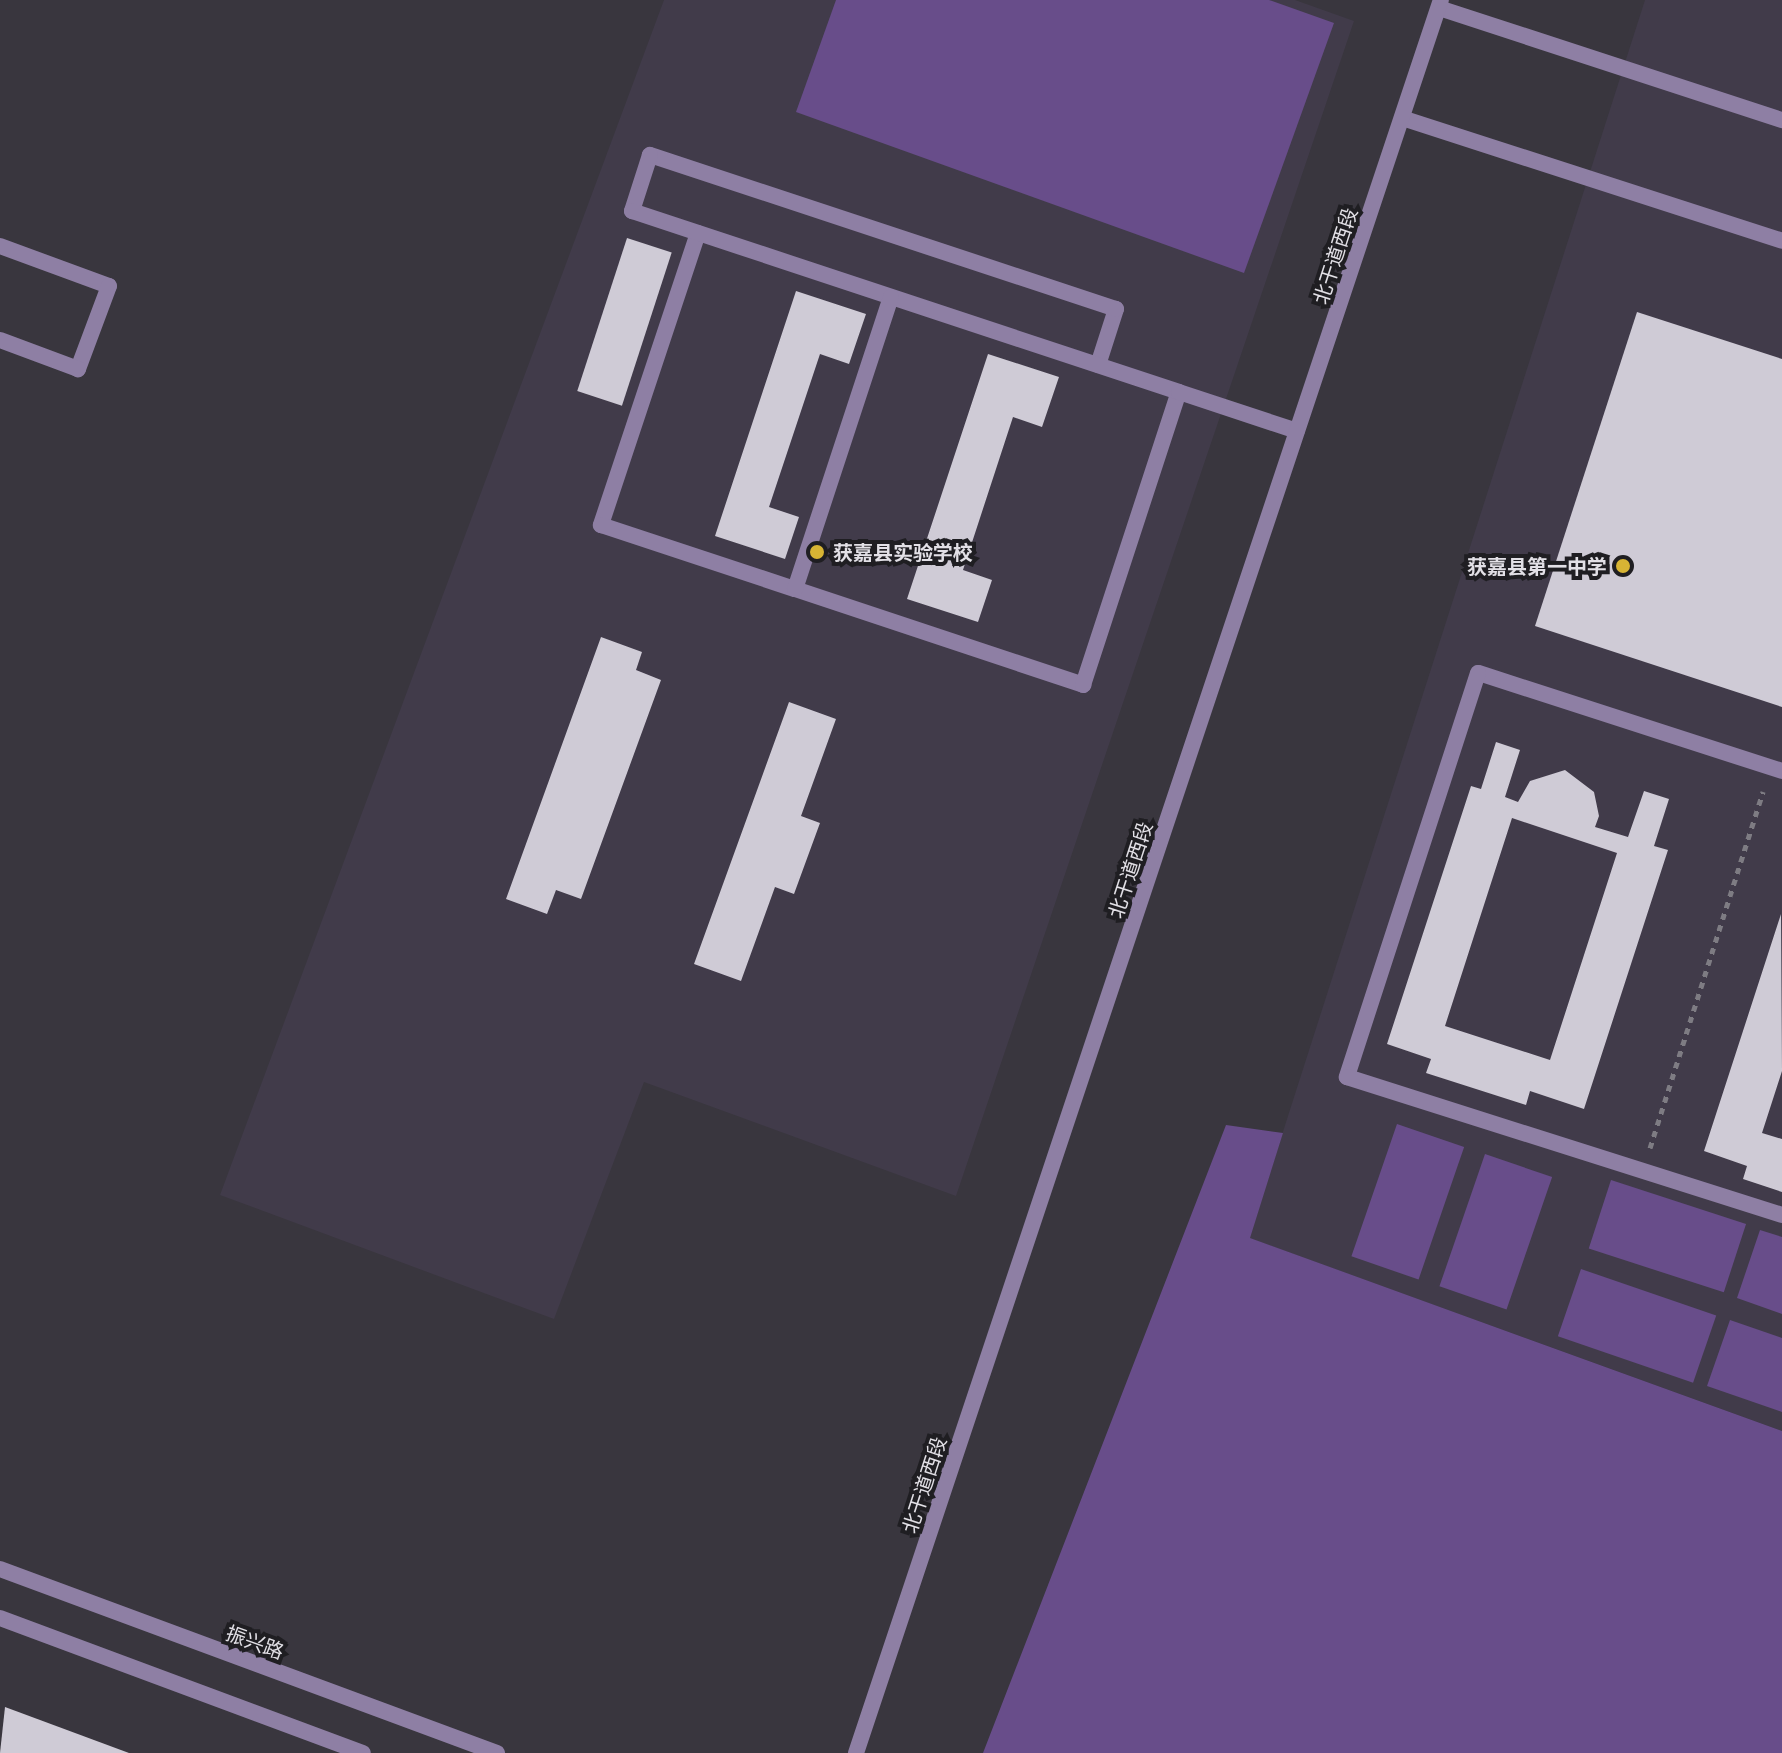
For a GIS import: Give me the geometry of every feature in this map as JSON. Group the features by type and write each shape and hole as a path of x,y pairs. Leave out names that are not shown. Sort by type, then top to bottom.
{"street":[{"name":"北干道西段","path":"856,1753 1440,4"},
{"path":"1440,4 1782,120"},
{"path":"1402,118 1782,241"},
{"path":"1098,365 1116,309 650,155 632,211 1297,431"},
{"path":"698,233 601,525 1083,685 1179,392"},
{"path":"0,246 109,286 78,369 0,340"},
{"path":"795,589 891,297"},
{"path":"1776,770 1478,673 1347,1077 1782,1215"},
{"name":"振兴路","path":"0,1569 497,1753"},
{"path":"0,1618 363,1753"}],"path":[{"path":"1642,1171 1776,770"}],"shaded area":[{"name":"获嘉县实验学校","path":"664,0 1295,0 1354,21 956,1196 644,1082 554,1319 220,1195"},
{"path":"836,0 1269,0 1334,23 1244,273 796,112"},
{"name":"获嘉县第一中学","path":"1645,0 1782,0 1782,1431 1249,1238"},
{"path":"1397,1124 1464,1147 1419,1279 1351,1256"},
{"path":"1226,1125 1283,1133 1250,1238 1782,1431 1782,1753 983,1753"},
{"path":"1485,1154 1552,1177 1507,1309 1439,1286"},
{"path":"1611,1180 1746,1224 1724,1292 1589,1248"},
{"path":"1760,1230 1782,1237 1782,1314 1737,1298"},
{"path":"1581,1269 1716,1316 1693,1383 1558,1336"},
{"path":"1730,1320 1782,1338 1782,1412 1707,1386"}],"building":[{"path":"627,238 672,253 622,406 577,391"},
{"path":"796,291 866,314 849,364 820,354 769,507 799,517 785,559 715,536"},
{"path":"1637,312 1782,359 1782,707 1535,626"},
{"path":"988,354 1059,377 1042,427 1013,417 963,570 992,580 978,622 907,599"},
{"path":"601,637 642,652 636,670 661,680 581,899 556,890 547,914 506,899"},
{"path":"789,702 836,719 801,816 820,823 794,894 775,887 741,981 694,964"},
{"path":"1496,742 1520,750 1505,797 1518,802 1530,781 1565,770 1594,792 1599,816 1595,827 1628,837 1644,791 1669,799 1654,846 1668,850 1584,1109 1530,1091 1526,1105 1426,1073 1431,1059 1387,1044 1471,786 1481,789","holes":["1512,818 1617,853 1550,1060 1445,1026"]},
{"path":"1781,914 1782,1071 1762,1133 1782,1139 1782,1192 1743,1179 1747,1166 1704,1151"},
{"path":"5,1707 129,1753 0,1753"}],"place":[{"name":"获嘉县实验学校","path":"817,552"},
{"name":"获嘉县第一中学","path":"1623,566"}]}
